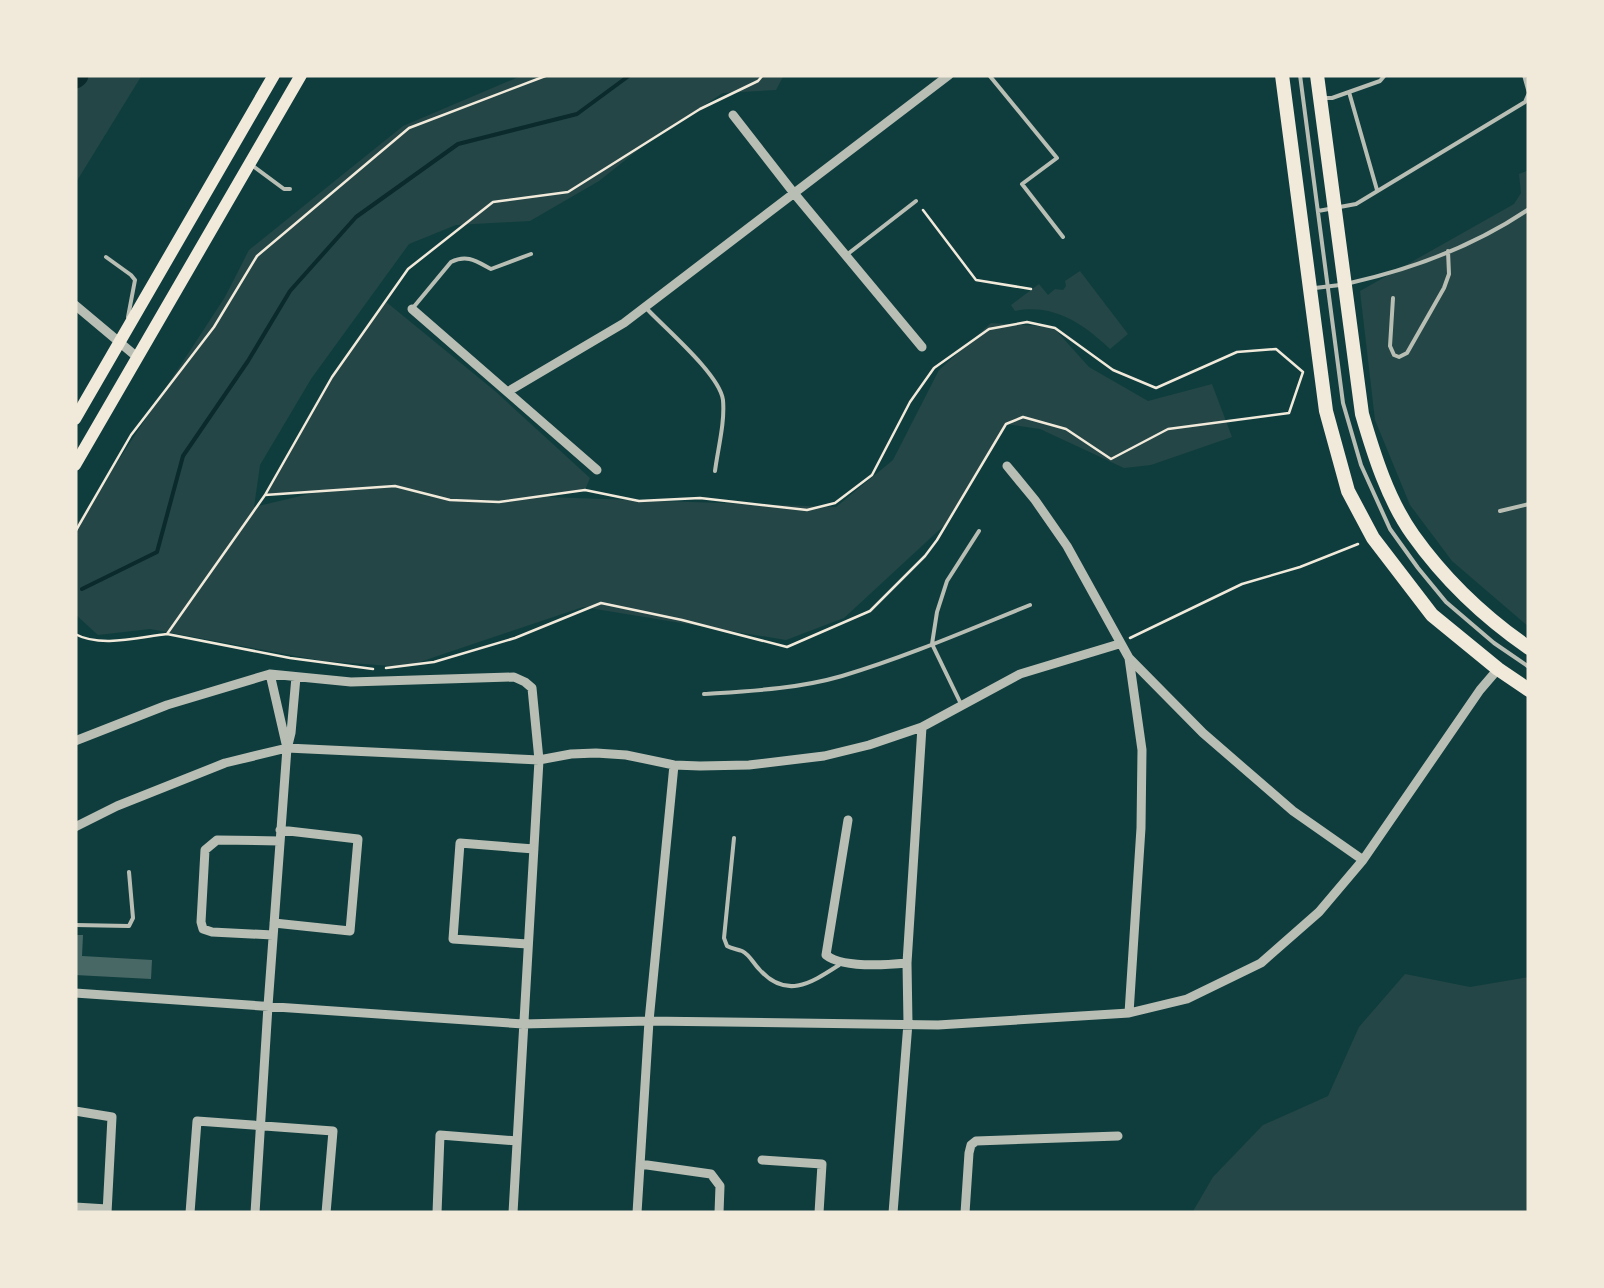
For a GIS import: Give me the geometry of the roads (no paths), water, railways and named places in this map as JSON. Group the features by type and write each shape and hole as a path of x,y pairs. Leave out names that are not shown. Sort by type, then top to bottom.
{"main road":[{"path":"75,419 274,75"},
{"path":"75,464 301,75"},
{"path":"1282,75 1330,428 1348,492 1373,538 1432,614 1529,690"},
{"path":"1317,75 1362,414 1370,444 1412,534 1466,598 1529,648"}],"street":[{"path":"509,391 645,308 949,75"},
{"path":"733,115 922,347"},
{"path":"75,305 123,337 137,357"},
{"path":"412,309 598,470"},
{"path":"1007,466 1067,546 1128,658 1203,733 1293,811 1363,860"},
{"path":"75,827 226,763 287,748 539,760 596,754 674,765 749,765 824,756 869,746 922,726 1020,674 1119,644"},
{"path":"1128,658 1142,750 1130,1012"},
{"path":"75,993 523,1024 649,1021 938,1025 1130,1012 1187,999 1261,963 1319,912 1363,860 1498,669"},
{"path":"270,674 287,748"},
{"path":"75,741 167,704 270,674 351,682 514,677 532,688 539,760 513,1213"},
{"path":"255,1213 280,836 296,677"},
{"path":"893,1213 908,1023 922,726"},
{"path":"637,1213 649,1021 674,765"},
{"path":"848,820 826,955 843,962 908,963"},
{"path":"273,935 204,929 201,922 205,850 217,840 280,836 358,839 350,931 274,923"},
{"path":"528,944 453,939 460,843 534,850"},
{"path":"75,1111 112,1117 107,1211 75,1207"},
{"path":"190,1213 197,1121 333,1132 326,1213"},
{"path":"436,1213 440,1136 517,1141"},
{"path":"965,1213 969,1153 976,1141 1118,1136"},
{"path":"762,1160 822,1164 819,1213"},
{"path":"640,1164 711,1174 720,1186 719,1213"}],"lane":[{"path":"989,75 1057,158 1022,184 1064,237"},
{"path":"1300,75 1343,403 1360,464 1390,529 1446,602 1529,667"},
{"path":"1380,80 1385,75"},
{"path":"1320,98 1332,98 1394,75"},
{"path":"1318,212 1356,204 1525,102 1529,92 1524,75"},
{"path":"1349,92 1376,190"},
{"path":"250,163 284,189 290,189"},
{"path":"846,256 916,201"},
{"path":"1310,289 1414,265 1511,221 1529,208"},
{"path":"1393,298 1390,346 1399,357 1407,353 1444,288 1449,274 1448,251"},
{"path":"412,309 451,262 471,258 491,268 532,254"},
{"path":"106,257 135,280 123,337"},
{"path":"645,308 721,390 715,471"},
{"path":"1500,511 1529,504"},
{"path":"961,704 932,644 936,612 946,581 979,531"},
{"path":"704,694 782,688 840,676 1030,604"},
{"path":"734,838 726,946 748,954 770,980 784,986 809,983 843,962"},
{"path":"75,925 129,926 133,918 129,872"}],"waterway":[{"path":"82,589 157,552 183,456 290,291 356,217 458,144 577,114 630,75"}]}
